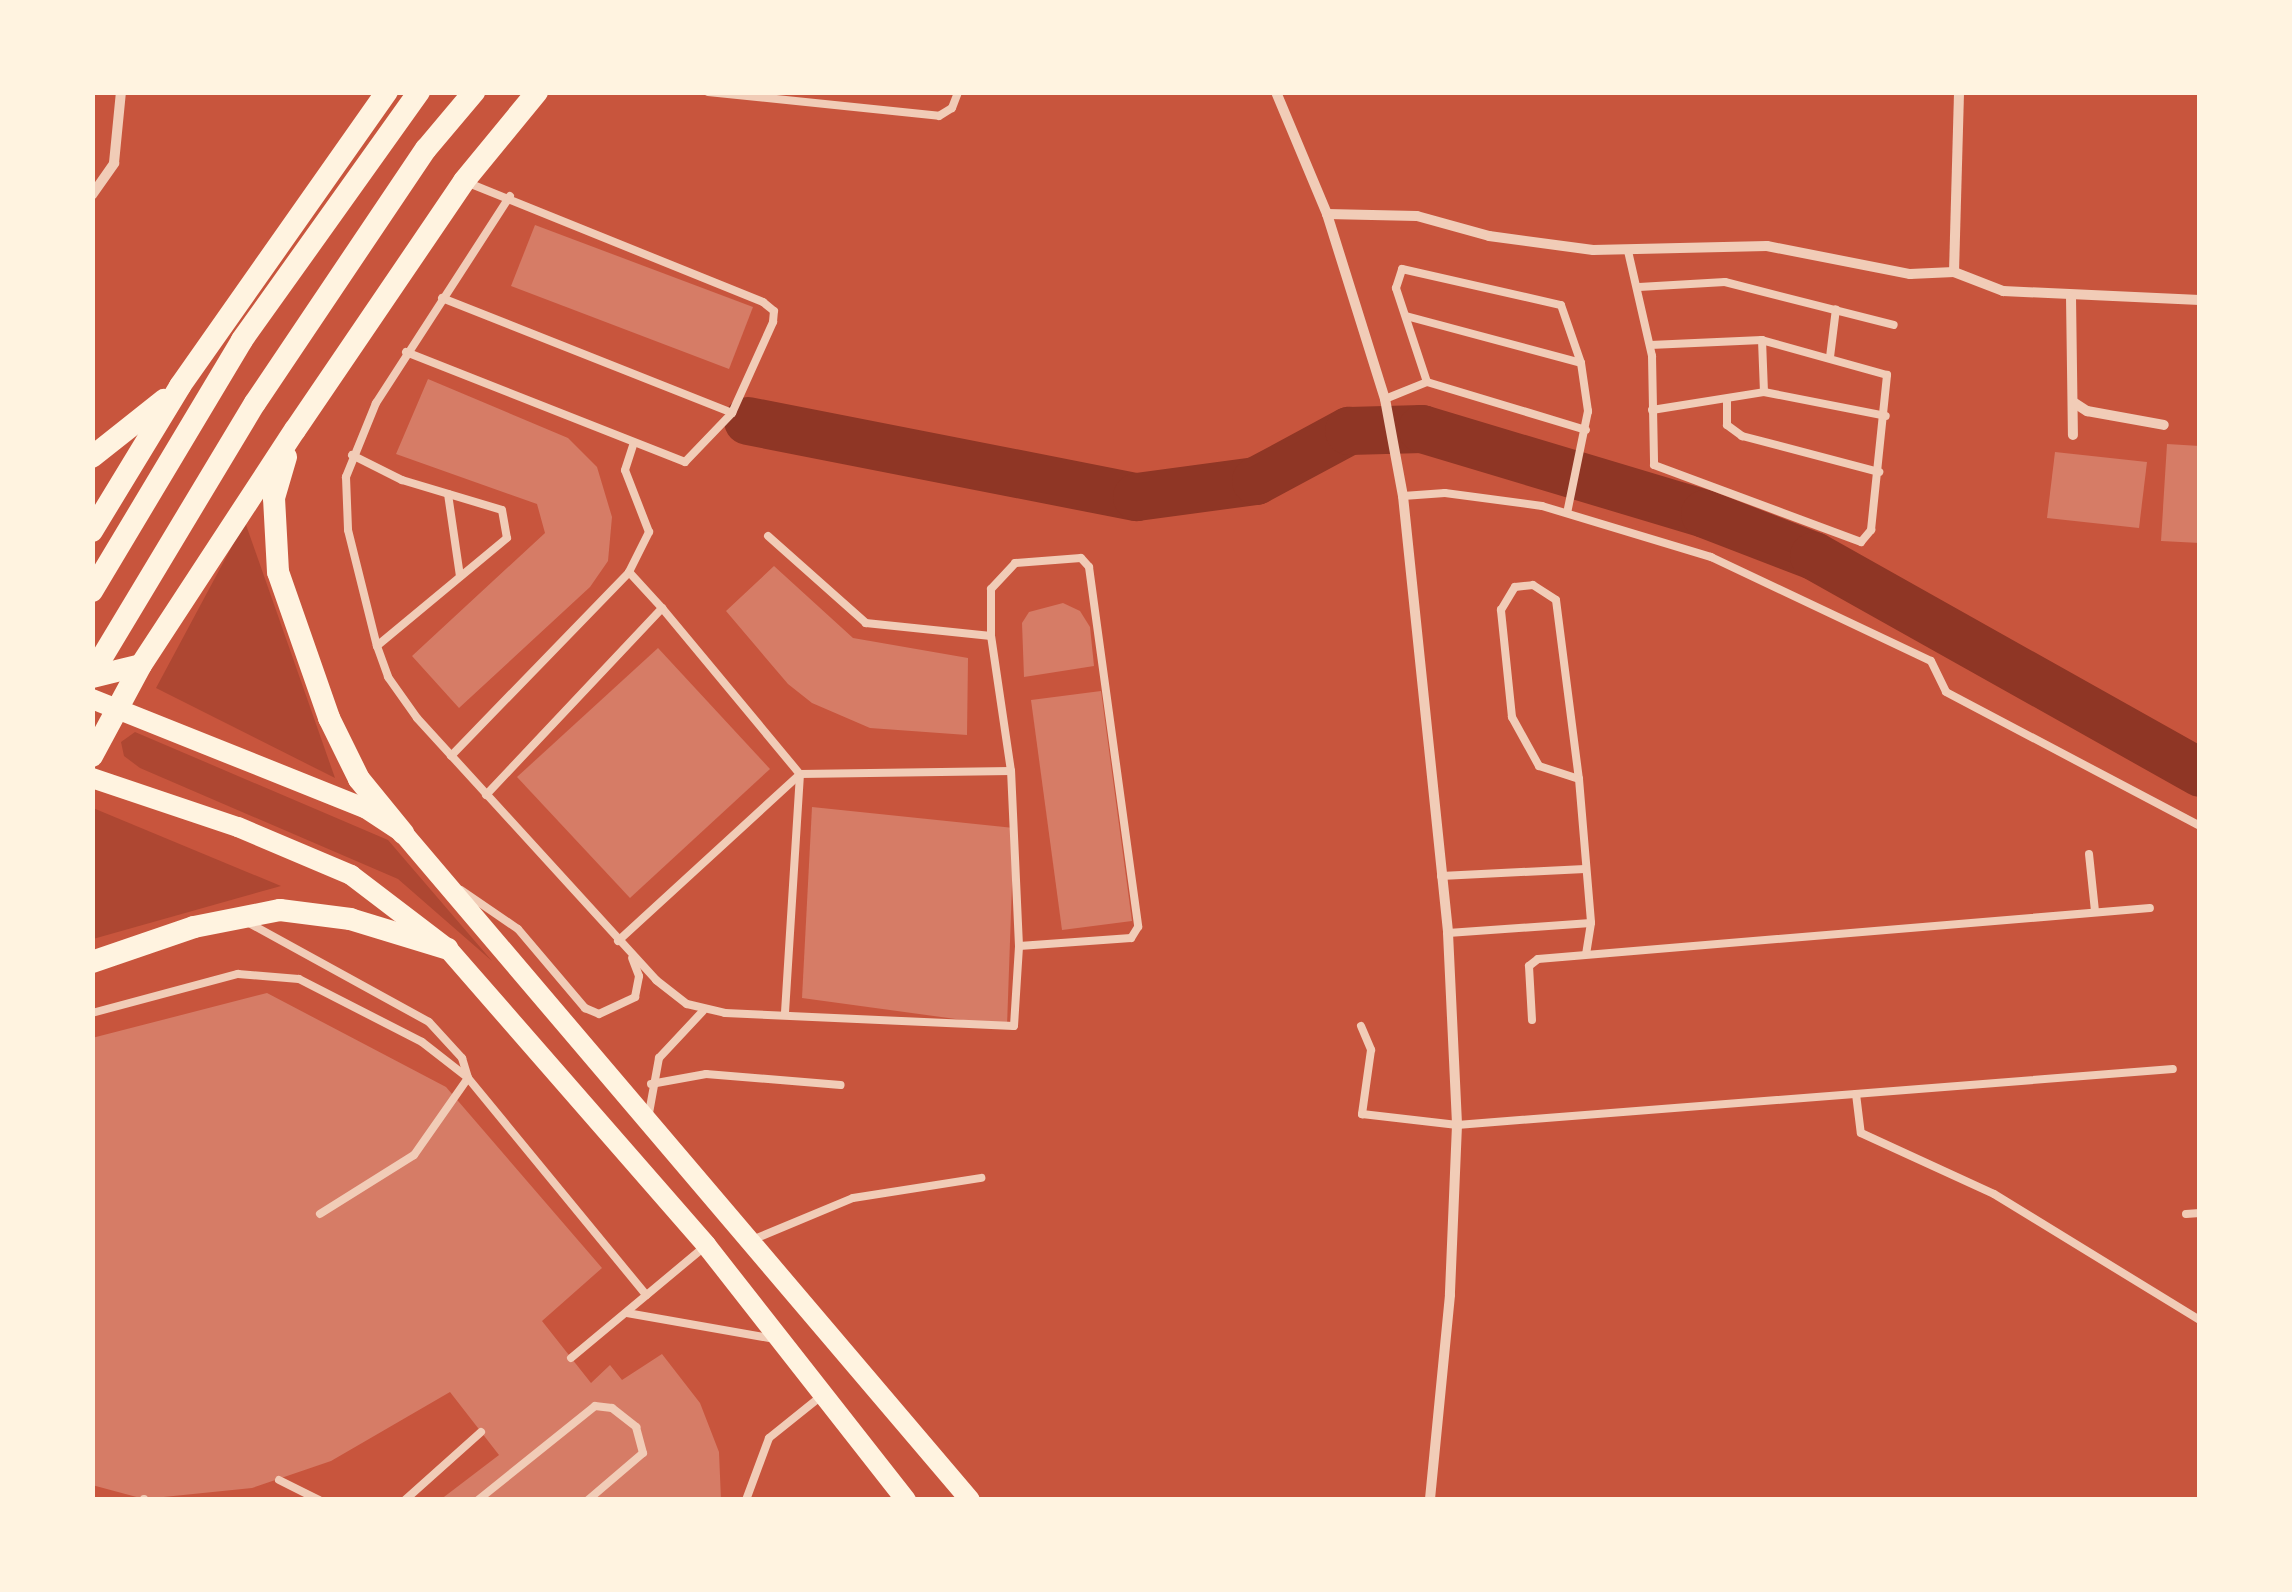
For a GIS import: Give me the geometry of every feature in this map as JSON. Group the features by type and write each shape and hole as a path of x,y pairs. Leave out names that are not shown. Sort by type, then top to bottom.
{"highway":[{"path":"92,531 180,386 387,92"},
{"path":"92,592 242,340 419,92"},
{"path":"92,675 255,402 426,149 474,92"},
{"path":"92,756 141,665 295,430 464,182 537,92"},
{"path":"92,457 180,386"},
{"path":"295,430 274,498 278,572 329,718 359,779 404,833"},
{"path":"92,675 141,665"},
{"path":"92,962 238,916 280,910 316,914 448,949"}],"main road":[{"path":"92,698 365,808 404,833 970,1500"},
{"path":"92,778 238,827 350,875 448,949 706,1245 827,1392 906,1500"}],"street":[{"path":"92,195 114,163 120,92"},
{"path":"1276,92 1327,214 1391,419 1403,496 1448,932 1457,1125 1450,1295 1430,1500"},
{"path":"1954,272 1959,92"},
{"path":"1327,214 1417,216 1489,236 1628,251 1767,246 1910,274 1954,272 2003,291 2200,300"},
{"path":"2072,297 2072,436"},
{"path":"2073,402 2087,411 2164,426"}],"lane":[{"path":"708,92 939,116 952,108 958,92"},
{"path":"406,352 685,462 732,413 774,311 510,196 464,182"},
{"path":"510,196 406,352 352,455 348,530 377,646 399,695 630,955 672,994 703,1011 1014,1026 1019,946 1012,771 991,636 991,589 1015,563 1081,558 1089,567 1138,927 1130,938 1019,946"},
{"path":"1628,251 1650,345 1654,465 1861,542 1871,530 1886,416 1887,375 1762,340 1650,345"},
{"path":"1427,382 1396,276 1412,267 1552,300 1568,312 1581,363 1586,430 1567,512"},
{"path":"1639,288 1724,282 1894,324"},
{"path":"442,298 732,413"},
{"path":"1830,356 1836,309"},
{"path":"1406,316 1581,363"},
{"path":"1762,340 1764,392"},
{"path":"1385,399 1427,382 1586,430"},
{"path":"1652,410 1764,392 1886,416"},
{"path":"1727,400 1727,425 1742,436 1880,472"},
{"path":"450,756 629,572 649,532 625,470 634,443"},
{"path":"352,455 448,494 502,510 507,538 377,646"},
{"path":"1403,496 1444,492 1567,512 1711,558 1931,661 1946,692 2200,826"},
{"path":"448,494 460,576"},
{"path":"768,536 866,623 991,636"},
{"path":"629,572 800,774 785,1015"},
{"path":"1579,779 1539,766 1512,718 1501,610 1515,587 1533,585 1556,600 1579,779 1591,923 1586,954"},
{"path":"486,795 662,608"},
{"path":"618,942 800,774 1012,771"},
{"path":"2089,854 2095,911"},
{"path":"1441,876 1585,869"},
{"path":"445,880 518,930 584,1008 599,1014 635,998 639,976 630,955"},
{"path":"1532,1020 1532,962 1586,954 2150,908"},
{"path":"238,916 429,1022 462,1058 468,1078"},
{"path":"1448,932 1591,923"},
{"path":"92,1013 238,974 276,973 422,1042 468,1078 646,1295"},
{"path":"648,1116 659,1058 703,1011"},
{"path":"1361,1026 1371,1050 1362,1114 1457,1125 2173,1070"},
{"path":"652,1084 706,1074 841,1084"},
{"path":"320,1214 414,1154 468,1078"},
{"path":"1856,1094 1861,1132 1994,1194 2200,1320"},
{"path":"752,1240 853,1198 981,1178"},
{"path":"2186,1214 2200,1214"},
{"path":"571,1358 706,1245"},
{"path":"627,1312 785,1341"},
{"path":"746,1500 769,1438 827,1392"},
{"path":"478,1500 595,1406 612,1408 636,1426 643,1453 588,1500"},
{"path":"405,1500 481,1432"},
{"path":"279,1480 319,1500"}],"shaded area":[{"path":"245,522 335,778 156,688"},
{"path":"135,732 388,840 492,961 398,879 140,768 124,756 121,742"},
{"path":"93,808 281,886 93,939"}],"building":[{"path":"535,225 753,307 729,369 511,286"},
{"path":"428,379 568,438 597,467 612,517 608,561 590,587 459,708 412,656 545,533 537,504 396,454"},
{"path":"2167,444 2200,446 2200,543 2161,541"},
{"path":"2055,452 2147,462 2139,528 2047,518"},
{"path":"774,566 853,638 968,658 967,735 870,728 812,703 788,684 726,611"},
{"path":"1063,603 1080,611 1090,627 1094,666 1024,677 1022,623 1029,612"},
{"path":"658,648 770,769 630,898 517,777"},
{"path":"1101,691 1132,921 1062,930 1031,700"},
{"path":"812,807 1014,828 1007,1026 802,998"},
{"path":"267,993 446,1087 602,1268 542,1321 591,1383 610,1365 622,1380 662,1354 700,1403 719,1452 721,1500 440,1500 499,1455 450,1392 331,1461 252,1488 144,1499 92,1485 92,1038"}],"waterway":[{"path":"748,421 1137,497 1256,481 1349,431 1422,429 1705,514 1814,556 2200,773"}]}
